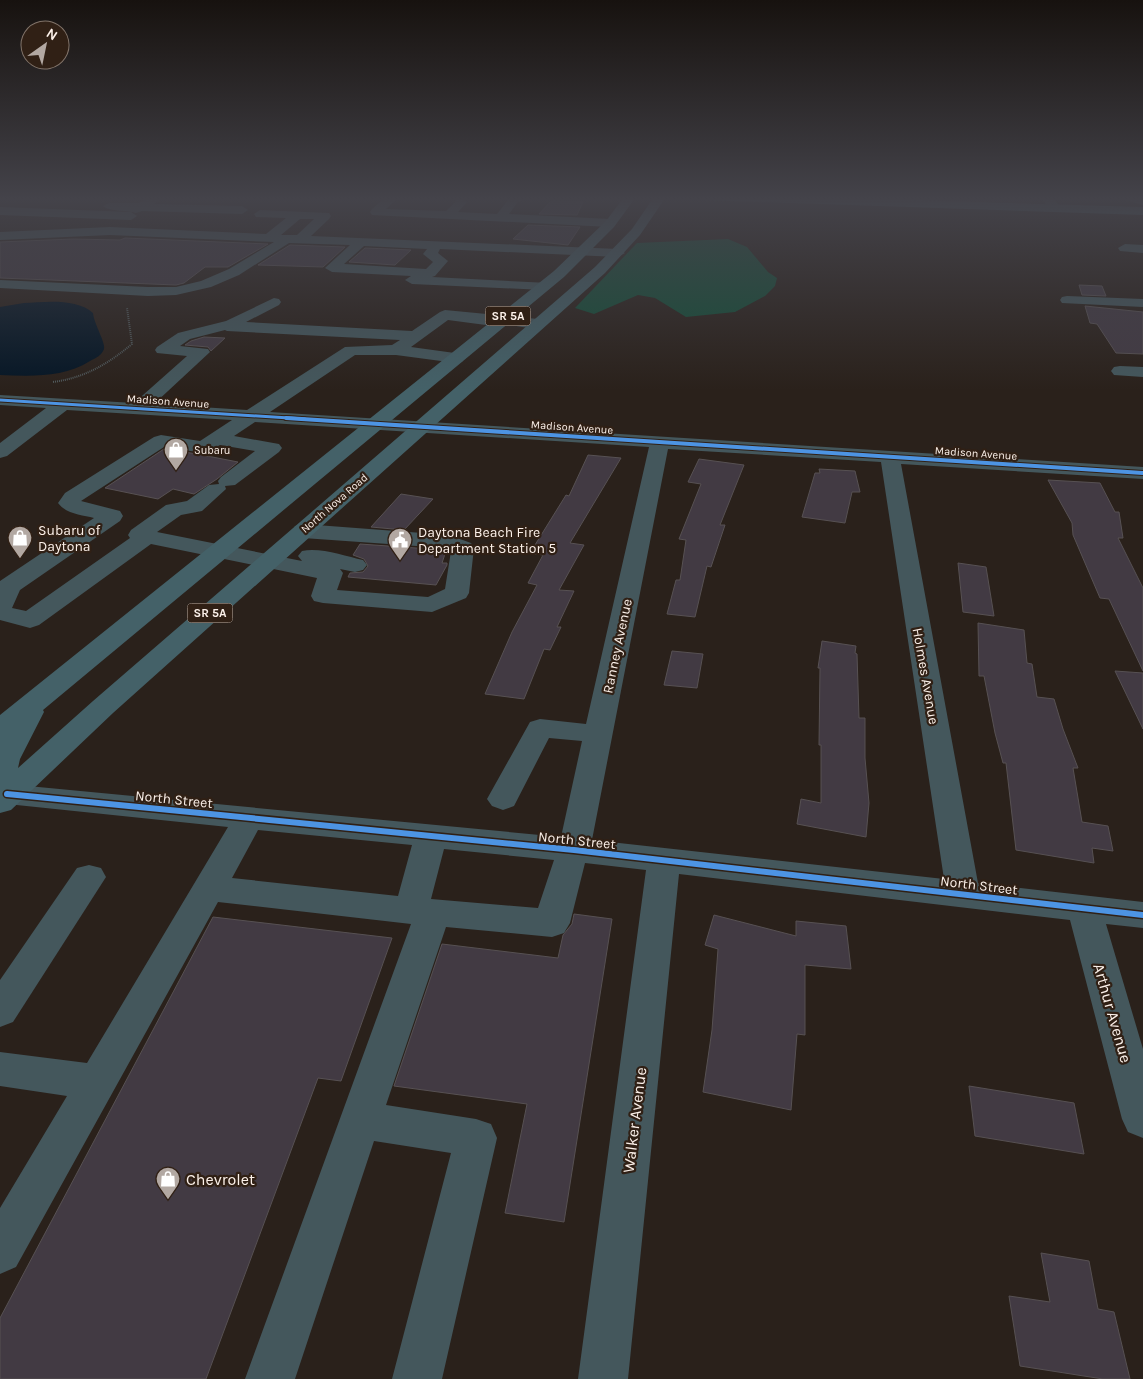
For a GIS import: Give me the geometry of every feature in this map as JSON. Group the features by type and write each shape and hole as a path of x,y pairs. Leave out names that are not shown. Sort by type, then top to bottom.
{"main road":[{"name":"SR 5A","path":"0,730 502,321 571,261"},
{"name":"North Nova Road","path":"4,798 273,557 609,261"},
{"path":"4,798 1,780 5,759 36,699"}],"street":[{"path":"0,284 127,291 176,291 227,276 254,261"},
{"path":"339,261 332,268 430,273 441,261"},
{"path":"438,281 454,261"},
{"path":"495,284 509,261"},
{"path":"400,280 544,286"},
{"path":"1066,300 1143,303"},
{"path":"138,409 202,352 163,350 184,336 224,326 274,302"},
{"path":"396,350 445,315 538,324"},
{"path":"224,326 416,336"},
{"path":"0,608 9,586 112,516 75,507 69,503 72,497 161,441 204,447 351,350 396,350 456,358"},
{"path":"1120,371 1143,372"},
{"name":"Madison Avenue","path":"0,400 890,457 1142,476"},
{"path":"0,452 63,404"},
{"path":"0,613 30,620 143,536 174,510 194,506 272,448 216,439"},
{"name":"Ranney Avenue","path":"422,912 552,922 565,873 574,850 660,442"},
{"name":"Holmes Avenue","path":"890,457 963,894"},
{"path":"273,557 331,573 323,596 432,605 457,593 463,548 449,542 303,531"},
{"path":"143,536 218,552 355,565"},
{"path":"503,799 540,728 599,734"},
{"name":"North Street","path":"4,798 249,818 574,850 1143,915"},
{"path":"0,1251 249,818"},
{"path":"270,1379 361,1120 422,912 431,836"},
{"name":"Walker Avenue","path":"603,1379 664,860"},
{"path":"0,1012 89,877"},
{"path":"209,888 422,912"},
{"name":"Arthur Avenue","path":"1084,908 1143,1119"},
{"path":"0,1069 97,1082"},
{"path":"361,1120 476,1138 417,1379"}],"path":[{"path":"50,382 63,381 90,373 113,360 132,344 131,323 126,304"}],"green space":[{"path":"619,261 759,261 768,272 777,278 775,286 765,296 735,312 686,317 655,298 638,295 594,314 575,308"}],"water":[{"path":"60,302 86,308 93,313 103,342 103,351 100,355 80,367 58,373 46,375 0,375 0,307 24,303"}],"building":[{"path":"0,261 238,261 228,267 205,267 184,283 176,285 0,278"},
{"path":"264,261 329,261 323,267 258,265"},
{"path":"350,261 399,261 395,265"},
{"path":"1079,285 1102,286 1106,296 1082,295"},
{"path":"1085,306 1143,312 1143,354 1116,353 1097,324 1090,323"},
{"path":"204,337 225,338 211,351 208,347 185,345"},
{"name":"Subaru","path":"164,449 238,462 194,494 173,489 158,499 105,488"},
{"path":"588,455 621,458 570,543 584,545 559,590 574,591 557,627 561,627 550,650 544,649 524,699 485,694 512,632 537,585 528,583 543,555 530,553 566,495 569,496"},
{"path":"699,459 744,465 720,525 725,525 711,567 707,566 695,617 667,614 676,580 680,580 686,540 679,539 701,484 688,482"},
{"path":"819,469 855,471 860,492 852,492 845,523 802,517 815,473 820,473"},
{"path":"1048,480 1100,483 1115,512 1119,512 1123,538 1118,538 1143,588 1143,671 1109,599 1100,598 1073,535 1072,523"},
{"path":"401,494 433,499 404,530 371,527"},
{"name":"Daytona Beach Fire Department Station 5","path":"360,544 444,550 446,551 442,563 447,563 447,565 436,585 348,577 350,573 363,572 368,566 364,559 353,555"},
{"path":"958,563 986,567 994,616 963,612"},
{"path":"978,623 1024,630 1027,663 1032,664 1037,697 1054,699 1078,768 1073,768 1082,822 1108,826 1113,851 1092,848 1094,863 1016,850 1006,763 1003,763 995,733 984,676 979,676"},
{"path":"822,641 856,646 859,718 865,718 865,758 869,803 866,837 797,824 801,799 821,803 821,745 819,745 820,668 818,668"},
{"path":"672,651 703,654 697,688 664,685"},
{"path":"1115,671 1143,673 1143,729"},
{"path":"574,914 612,919 564,1222 505,1213 527,1104 394,1086 442,944 558,958 563,935 572,924"},
{"path":"714,915 796,936 796,921 846,926 851,969 805,965 805,1035 797,1034 791,1110 703,1092 712,1030 718,949 705,945"},
{"name":"Chevrolet","path":"213,917 392,938 341,1081 318,1078 206,1379 0,1379 0,1318"},
{"path":"969,1086 1074,1103 1084,1154 975,1136"},
{"path":"1041,1253 1089,1261 1098,1309 1114,1312 1130,1379 1103,1379 1020,1366 1009,1296 1050,1302"}],"cycle path":[{"path":"0,400 1143,473"},
{"path":"7,794 574,850 1143,915"}],"place":[{"name":"Subaru","path":"176,471"},
{"name":"Subaru of Daytona","path":"20,559"},
{"name":"Daytona Beach Fire Department Station 5","path":"400,561"},
{"name":"Chevrolet","path":"168,1200"}]}
